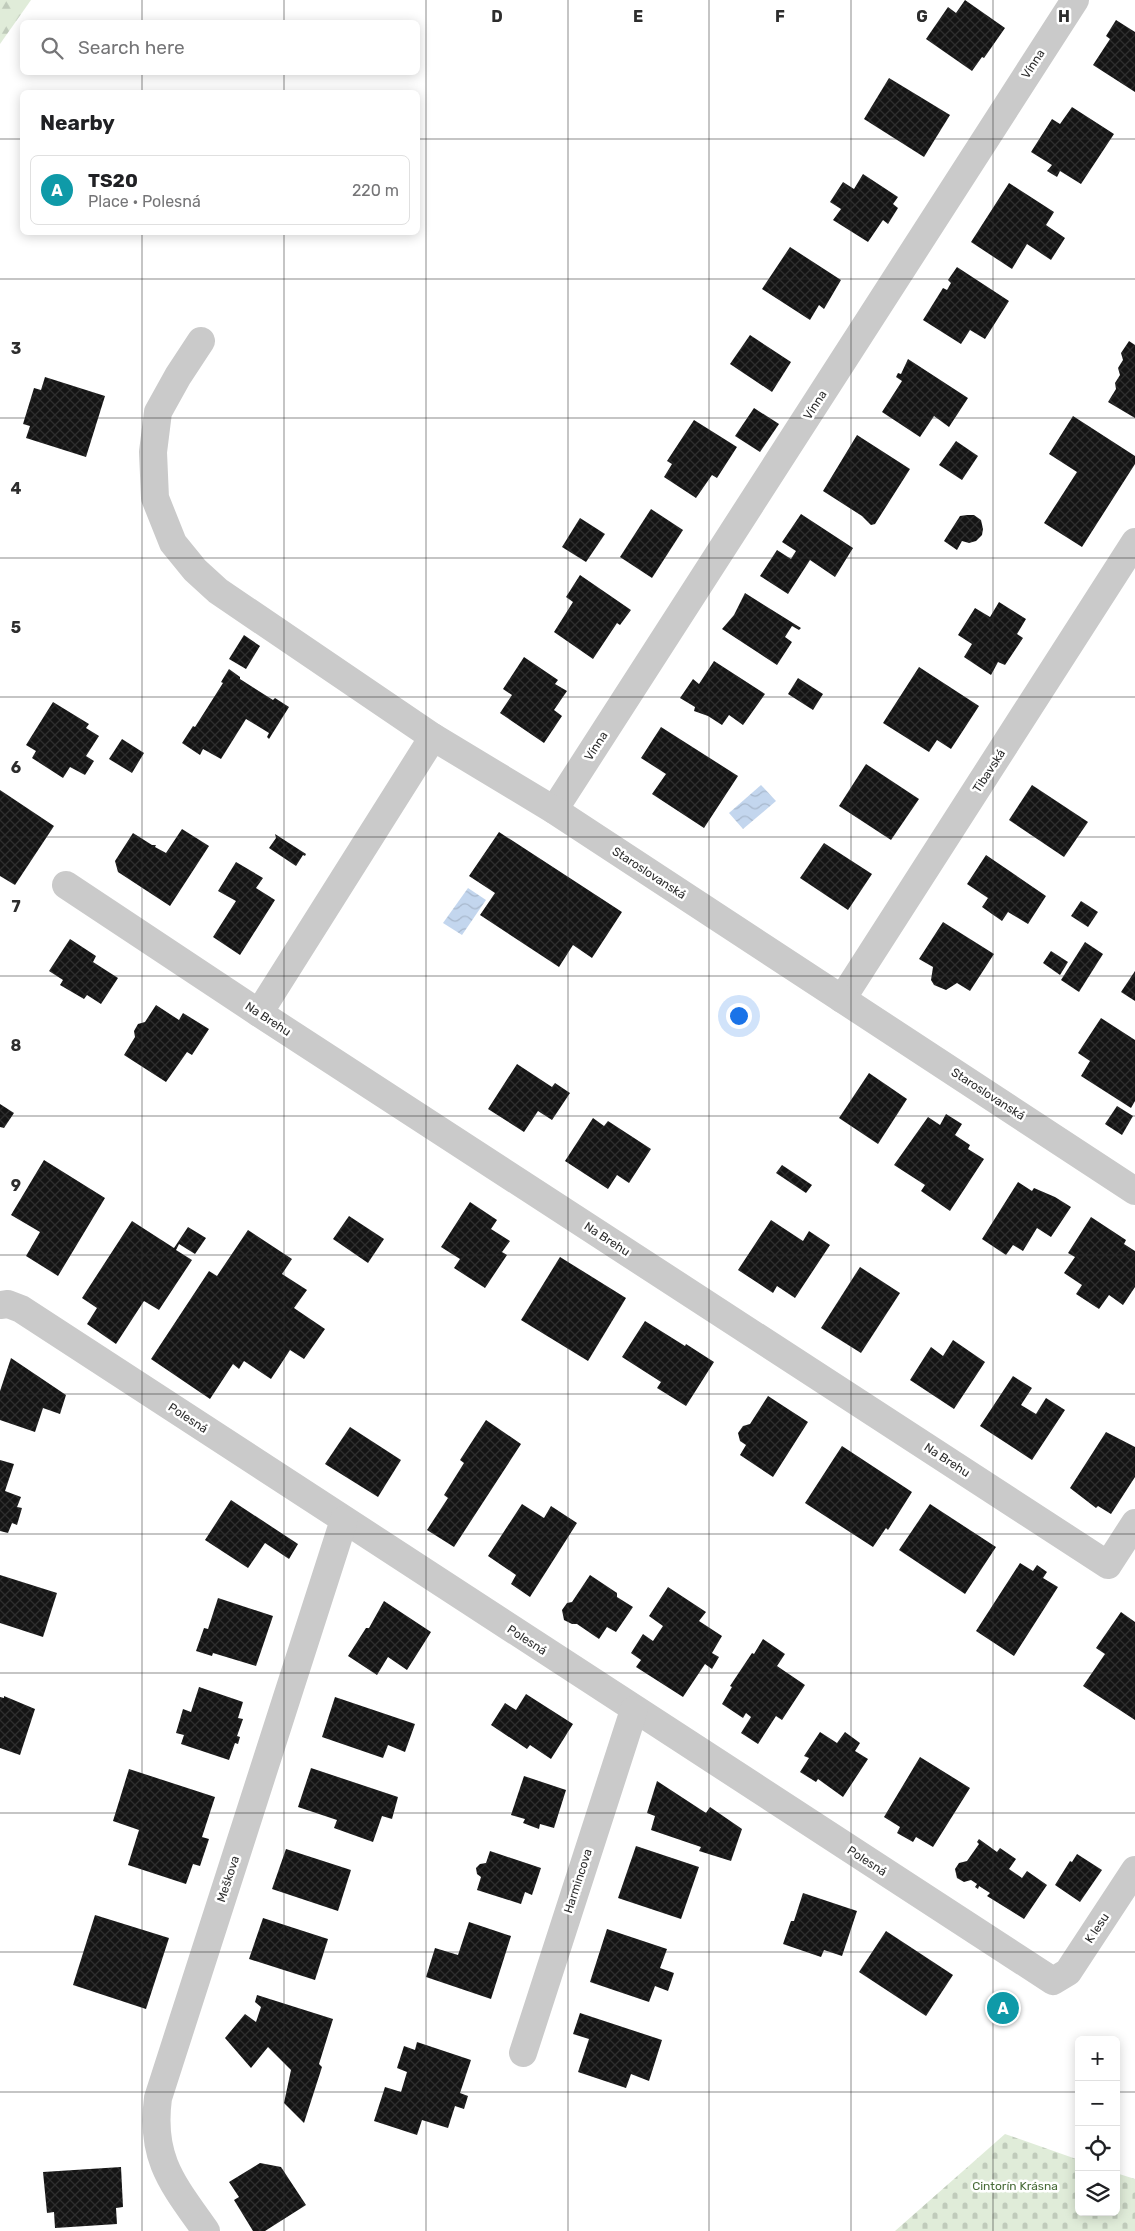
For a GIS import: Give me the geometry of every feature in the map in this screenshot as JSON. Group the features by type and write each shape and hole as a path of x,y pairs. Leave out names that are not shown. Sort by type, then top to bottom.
{"street":[{"name":"Vínna","path":"554,810 1074,0"},
{"name":"Staroslovanská","path":"201,341 178,376 158,412 153,452 155,498 173,544 195,570 218,591 433,737 554,810 842,999 1134,1186"},
{"name":"Tibavská","path":"842,999 1135,542"},
{"path":"259,1013 433,737"},
{"name":"Na Brehu","path":"66,885 259,1013 1108,1565 1135,1523"},
{"name":"Polesná","path":"0,1305 8,1304 21,1309 1052,1981"},
{"name":"Meškova","path":"206,2231 171,2181 162,2160 156,2139 155,2118 158,2098 344,1520"},
{"name":"Harmincova","path":"523,2053 634,1710"},
{"name":"K lesu","path":"1052,1981 1068,1972 1135,1870"}],"green space":[{"path":"0,0 31,0 0,44"},
{"name":"Cintorín Krásna","path":"1005,2134 1075,2159 1075,2216 1120,2216 1120,2174 1135,2179 1135,2231 895,2231"}],"water":[{"path":"761,785 776,801 743,829 729,813"},
{"path":"468,888 486,900 462,935 443,923"}],"building":[{"path":"965,0 1005,28 984,58 982,57 972,71 926,39 948,7 956,13"},
{"path":"1116,20 1135,32 1135,92 1093,65 1110,39 1106,36"},
{"path":"889,78 950,115 924,157 864,119"},
{"path":"1072,107 1114,134 1081,184 1060,171 1057,177 1047,171 1052,165 1031,152 1052,119 1060,124"},
{"path":"863,174 898,197 893,204 898,208 888,224 883,220 868,242 833,220 841,209 830,202 843,182 854,189"},
{"path":"1009,183 1054,212 1046,225 1065,238 1051,260 1027,244 1012,269 971,242"},
{"path":"790,247 841,280 824,309 819,305 810,320 762,289"},
{"path":"957,267 1009,301 985,339 970,330 961,344 923,320 943,288 947,290 951,283 948,280"},
{"path":"750,335 791,362 772,392 730,364"},
{"path":"1129,341 1135,345 1135,418 1108,402 1116,389 1115,383 1120,375 1118,368 1123,360 1121,353"},
{"path":"908,359 968,398 949,427 934,416 920,437 882,412 902,381 896,377 898,373 901,374"},
{"path":"45,377 105,396 86,457 26,438 30,426 23,424 34,388 41,390"},
{"path":"754,408 779,424 760,452 735,436"},
{"path":"1073,416 1135,456 1135,464 1082,547 1044,523 1077,472 1049,454"},
{"path":"694,420 737,447 717,478 712,475 696,498 664,477 672,464 667,461"},
{"path":"857,435 910,469 875,524 871,525 862,516 823,491"},
{"path":"956,441 978,456 962,480 939,465"},
{"path":"651,509 683,530 652,578 620,557"},
{"path":"801,514 853,548 835,577 810,560 788,594 760,576 777,550 791,559 796,551 782,542"},
{"path":"974,515 981,520 982,535 976,541 969,543 962,541 957,550 944,541 960,516"},
{"path":"580,518 605,534 586,562 562,547"},
{"path":"580,575 631,610 620,625 617,623 593,659 554,632 573,602 566,597"},
{"path":"745,593 801,628 799,630 792,626 785,637 792,642 777,665 722,629 734,615"},
{"path":"999,602 1026,619 1017,634 1023,638 1005,665 998,662 991,675 964,657 972,644 958,635 975,608 990,617"},
{"path":"244,635 260,646 246,669 229,659"},
{"path":"524,657 558,680 555,684 567,691 554,710 562,716 544,743 500,713 512,695 503,689"},
{"path":"714,661 765,694 743,725 729,715 722,725 708,716 694,711 695,707 680,698 693,679 699,684"},
{"path":"919,667 979,706 951,749 937,740 929,752 883,723"},
{"path":"229,669 240,679 273,700 275,698 289,707 269,739 267,737 269,733 246,719 221,759 203,749 200,755 182,743 193,726 195,727 223,683 221,682"},
{"path":"798,678 823,694 813,710 788,694"},
{"path":"53,702 89,724 86,728 99,736 86,756 94,761 85,775 70,767 63,778 32,758 36,751 26,745"},
{"path":"661,727 738,776 704,828 652,794 666,774 641,758"},
{"path":"122,739 144,753 132,773 109,759"},
{"path":"866,764 919,799 891,840 839,806"},
{"path":"1032,785 1088,822 1064,857 1009,820"},
{"path":"0,790 54,826 15,885 0,876"},
{"path":"182,829 209,846 170,906 118,872 115,861 133,833 152,845 156,845 155,847 166,853"},
{"path":"499,832 622,912 592,958 573,945 559,967 480,915 495,893 469,876"},
{"path":"275,834 306,854 305,856 303,855 296,866 269,848 276,838"},
{"path":"824,843 872,874 848,910 800,878"},
{"path":"986,855 1046,896 1028,924 1008,912 1002,921 982,907 988,898 967,884"},
{"path":"236,862 263,878 256,888 275,900 240,955 213,937 236,901 218,891"},
{"path":"1081,901 1098,912 1088,927 1071,916"},
{"path":"943,922 994,954 970,991 957,983 946,990 934,985 931,980 933,967 919,959"},
{"path":"70,939 96,956 93,962 118,978 101,1004 87,995 84,999 60,985 63,980 49,971"},
{"path":"1085,942 1103,954 1079,992 1061,980"},
{"path":"1051,951 1068,962 1060,975 1043,963"},
{"path":"1135,971 1135,1001 1121,992"},
{"path":"156,1005 179,1020 183,1013 209,1029 192,1055 187,1052 166,1082 124,1055 135,1037 134,1031 138,1024 145,1022"},
{"path":"1101,1018 1135,1040 1135,1101 1131,1108 1081,1076 1090,1061 1078,1053"},
{"path":"517,1064 552,1087 555,1083 570,1093 552,1120 538,1111 524,1132 488,1109"},
{"path":"869,1073 907,1099 878,1144 839,1118"},
{"path":"0,1104 14,1113 4,1128 0,1127"},
{"path":"1117,1106 1133,1116 1122,1135 1105,1124"},
{"path":"946,1114 962,1124 955,1135 970,1145 968,1149 984,1159 950,1211 921,1191 925,1185 894,1165 928,1117 940,1125"},
{"path":"593,1118 604,1126 608,1121 651,1149 629,1183 617,1175 608,1189 565,1161"},
{"path":"44,1160 105,1198 58,1276 26,1256 40,1232 11,1215"},
{"path":"782,1165 812,1185 806,1193 776,1173"},
{"path":"1018,1182 1032,1191 1034,1188 1055,1197 1071,1207 1051,1237 1037,1228 1023,1251 1013,1245 1006,1255 982,1239"},
{"path":"470,1202 497,1220 491,1229 510,1241 502,1252 507,1255 485,1288 454,1268 460,1259 441,1247"},
{"path":"349,1216 384,1239 368,1263 333,1239"},
{"path":"1091,1217 1126,1240 1124,1244 1135,1251 1135,1287 1123,1305 1109,1295 1099,1309 1076,1294 1082,1285 1064,1273 1075,1257 1068,1253"},
{"path":"771,1220 803,1241 809,1231 830,1245 795,1298 777,1286 773,1293 738,1270"},
{"path":"132,1221 174,1248 188,1227 206,1238 195,1254 179,1244 176,1250 192,1260 159,1310 144,1301 116,1344 87,1324 97,1308 82,1298"},
{"path":"248,1230 292,1259 282,1274 307,1290 294,1308 325,1329 304,1359 290,1350 271,1379 244,1361 239,1369 233,1364 210,1399 151,1359 209,1271 217,1276"},
{"path":"560,1257 626,1298 588,1361 521,1320"},
{"path":"860,1267 900,1293 861,1353 821,1328"},
{"path":"645,1321 714,1362 686,1406 657,1388 661,1382 622,1357"},
{"path":"953,1340 985,1362 954,1409 910,1380 931,1347 943,1356"},
{"path":"11,1358 66,1395 60,1414 43,1408 35,1432 0,1420 0,1391"},
{"path":"1013,1376 1032,1388 1021,1405 1036,1414 1046,1398 1065,1410 1032,1460 980,1426"},
{"path":"768,1396 808,1422 773,1477 740,1455 746,1445 740,1441 738,1433 743,1426 750,1424"},
{"path":"486,1420 521,1444 454,1547 427,1530 448,1498 444,1495 464,1463 460,1460"},
{"path":"350,1427 401,1460 378,1497 325,1464"},
{"path":"1106,1432 1135,1447 1135,1477 1111,1514 1098,1506 1096,1508 1070,1488"},
{"path":"842,1446 912,1492 888,1530 886,1528 873,1547 805,1503"},
{"path":"0,1460 14,1464 5,1491 21,1497 17,1507 22,1508 17,1525 12,1523 8,1533 0,1531"},
{"path":"231,1500 298,1544 289,1559 265,1543 248,1568 205,1540"},
{"path":"522,1504 544,1518 551,1506 577,1523 530,1597 511,1584 516,1575 488,1556"},
{"path":"930,1504 996,1547 965,1594 899,1550"},
{"path":"1020,1563 1033,1571 1037,1565 1047,1572 1043,1578 1058,1587 1014,1656 976,1631"},
{"path":"0,1575 57,1593 43,1637 0,1623"},
{"path":"590,1575 617,1593 617,1597 633,1607 616,1632 607,1627 599,1639 577,1624 564,1620 562,1610 567,1603 572,1602"},
{"path":"668,1587 706,1612 699,1621 722,1636 712,1653 719,1657 712,1669 705,1664 683,1697 636,1667 641,1660 631,1653 643,1634 653,1641 663,1626 649,1616"},
{"path":"218,1598 273,1616 256,1666 213,1653 212,1656 196,1651 204,1628 208,1629"},
{"path":"384,1601 431,1632 407,1670 388,1657 377,1675 348,1656 366,1628 369,1628"},
{"path":"1121,1612 1135,1622 1135,1720 1083,1686 1105,1654 1096,1648"},
{"path":"763,1639 785,1654 777,1666 805,1685 782,1720 776,1716 758,1744 741,1733 751,1717 746,1713 743,1718 722,1704 732,1687 730,1686"},
{"path":"199,1687 243,1702 238,1718 243,1719 237,1736 240,1737 238,1744 235,1743 229,1760 181,1744 184,1735 176,1733 183,1709 191,1712"},
{"path":"526,1694 573,1724 551,1759 530,1745 527,1749 491,1725 505,1703 516,1710"},
{"path":"4,1696 35,1709 20,1755 0,1748 0,1697 4,1698"},
{"path":"335,1697 415,1724 405,1752 388,1745 383,1758 322,1737"},
{"path":"820,1732 837,1743 845,1732 860,1743 855,1751 868,1759 843,1797 818,1779 816,1782 800,1772 809,1758 804,1756"},
{"path":"920,1757 970,1788 933,1847 916,1837 913,1842 897,1833 900,1827 884,1817"},
{"path":"311,1768 398,1797 392,1819 382,1816 373,1842 334,1828 337,1820 298,1807"},
{"path":"129,1769 215,1797 202,1837 209,1839 200,1866 193,1864 186,1884 128,1865 139,1830 113,1821"},
{"path":"524,1776 566,1790 554,1828 540,1824 539,1829 523,1823 525,1819 511,1815"},
{"path":"657,1781 706,1813 710,1807 742,1829 731,1861 699,1851 701,1847 651,1830 655,1816 647,1813"},
{"path":"979,1839 997,1852 1000,1848 1016,1859 1009,1869 1022,1878 1027,1871 1047,1885 1024,1919 987,1896 990,1893 979,1886 978,1889 975,1887 977,1884 971,1880 964,1882 957,1878 955,1869 959,1863 967,1861 979,1844 977,1842"},
{"path":"636,1846 699,1867 681,1919 618,1898"},
{"path":"286,1849 351,1870 338,1911 272,1889"},
{"path":"490,1851 541,1868 532,1895 525,1892 521,1904 477,1890 481,1877 477,1874 476,1868 480,1864 486,1863"},
{"path":"1077,1854 1102,1870 1080,1902 1055,1885 1070,1861 1072,1862"},
{"path":"803,1893 857,1911 842,1956 824,1950 821,1957 783,1944 791,1921 794,1921"},
{"path":"95,1915 169,1938 146,2009 73,1985"},
{"path":"263,1918 328,1939 315,1980 249,1959"},
{"path":"469,1922 511,1936 491,1999 426,1977 435,1948 458,1955"},
{"path":"607,1929 667,1949 660,1968 674,1973 668,1991 655,1986 649,2002 590,1982"},
{"path":"886,1931 953,1975 926,2016 859,1972"},
{"path":"257,1995 333,2019 319,2064 322,2067 304,2123 284,2103 291,2070 268,2047 251,2068 225,2038 245,2014 256,2022 261,2007 255,2002"},
{"path":"1003,1999 1011,2004 1003,2016 995,2011"},
{"path":"580,2013 662,2040 649,2081 631,2074 626,2088 578,2072 589,2039 573,2034"},
{"path":"417,2042 471,2060 460,2093 468,2096 464,2109 455,2106 448,2128 422,2120 417,2135 374,2121 385,2087 401,2092 407,2072 397,2068 404,2046 415,2050"},
{"path":"260,2163 281,2167 306,2205 265,2231 253,2231 234,2200 239,2197 229,2182"},
{"path":"121,2167 123,2207 116,2208 117,2224 55,2228 54,2212 47,2213 43,2172"}],"place":[{"name":"TS20","path":"1003,2008"}]}
